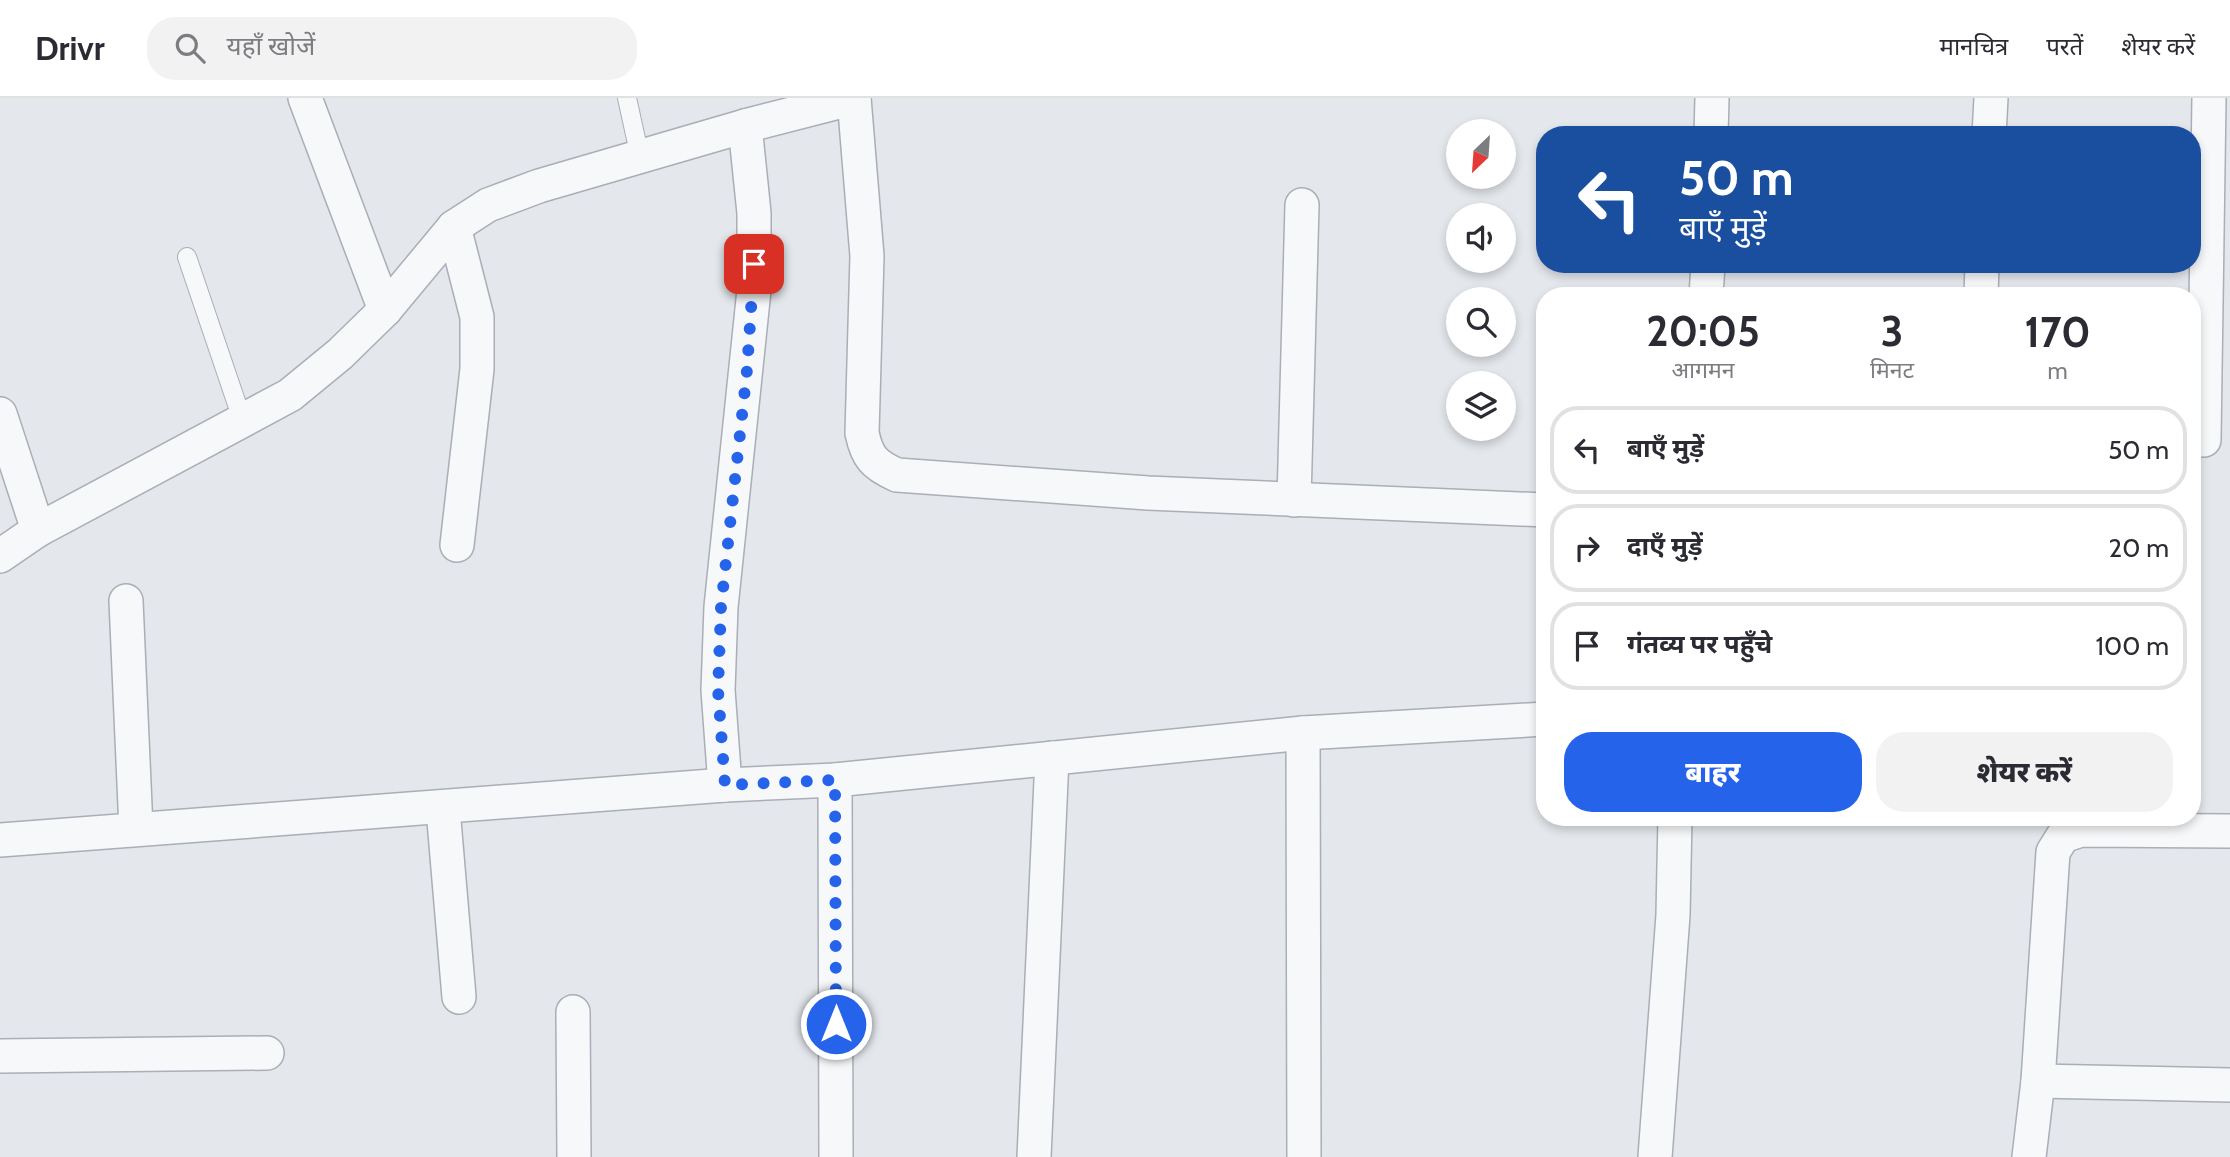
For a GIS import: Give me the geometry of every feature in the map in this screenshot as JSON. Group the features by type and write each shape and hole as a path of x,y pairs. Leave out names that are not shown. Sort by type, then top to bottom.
{"street":[{"path":"305,98 385,310"},
{"path":"0,556 38,530 290,395 340,354 385,310 454,227 488,205 539,186 745,126 854,98 867,256 862,433 867,455 878,467 897,475 1294,500 1536,510"},
{"path":"1711,126 1712,98"},
{"path":"1989,126 1991,98"},
{"path":"2209,98 2209,440"},
{"path":"725,785 718,690 721,607 754,290 754,213 745,126"},
{"path":"1294,500 1302,205"},
{"path":"454,227 477,317 477,369 457,545"},
{"path":"0,414 38,530"},
{"path":"126,601 136,829"},
{"path":"0,841 136,829 443,809 725,785 835,780 1303,733 1536,720"},
{"path":"1303,733 1304,1157"},
{"path":"1034,1157 1052,758"},
{"path":"835,780 836,1157"},
{"path":"443,809 459,997"},
{"path":"1655,1157 1666,1042 1675,826"},
{"path":"2029,1157 2038,1081 2053,852 2063,836 2081,830 2230,831"},
{"path":"573,1012 574,1157"},
{"path":"0,1056 267,1053"},
{"path":"2038,1081 2230,1084"}],"lane":[{"path":"626,98 640,157"},
{"path":"187,257 242,419"}],"route":[{"path":"754,264 747,370 721,607 718,690 725,785 835,780 836,1024"}]}
